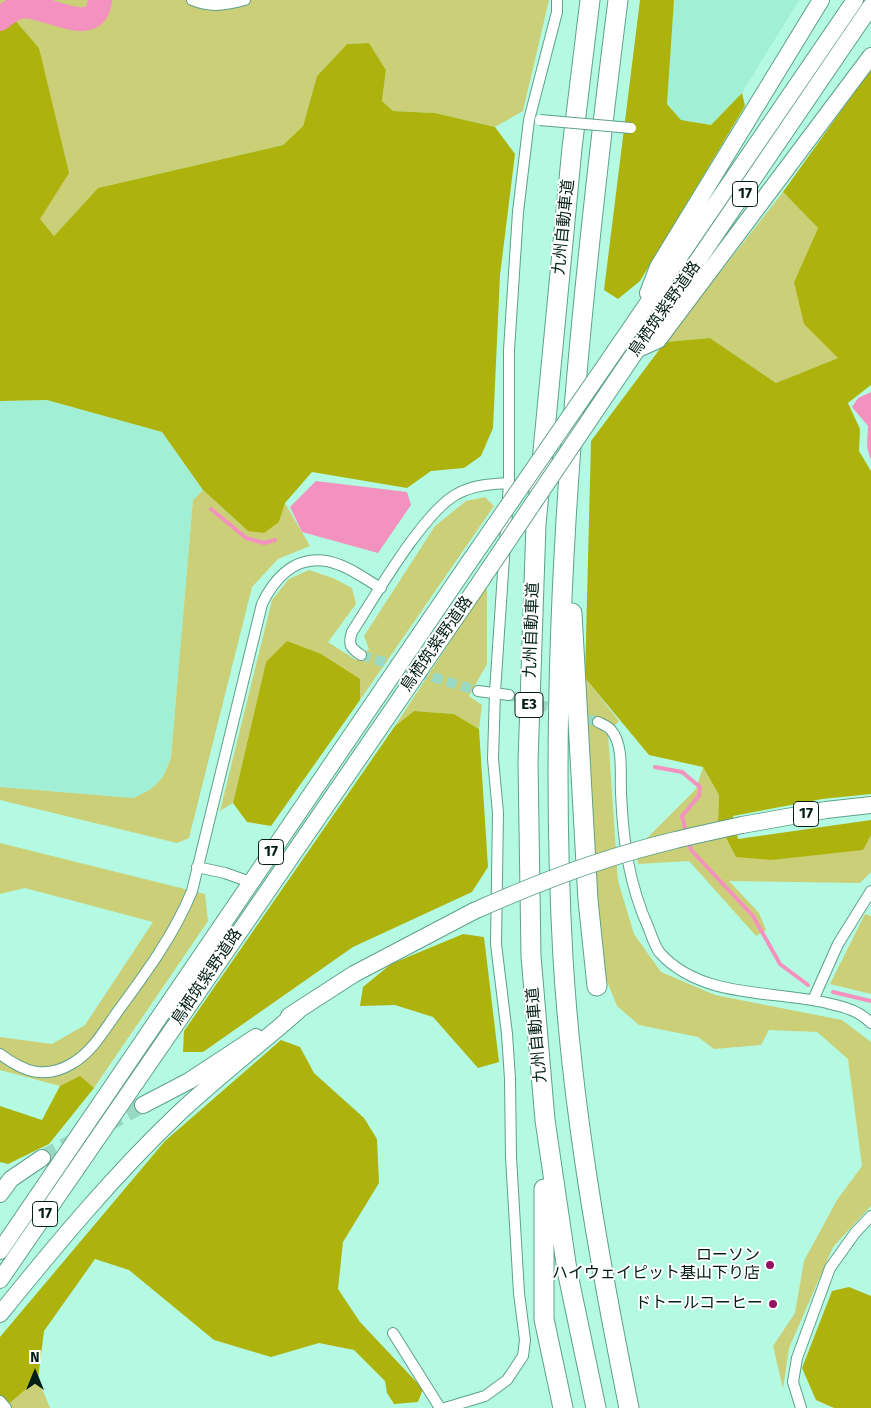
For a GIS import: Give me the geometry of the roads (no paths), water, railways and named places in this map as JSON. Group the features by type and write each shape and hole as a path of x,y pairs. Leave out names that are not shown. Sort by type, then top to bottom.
{"highway":[{"name":"九州自動車道","path":"590,0 549,374 536,524 528,762 531,956 545,1120 567,1270 596,1408"},
{"name":"九州自動車道","path":"618,0 599,153 567,487 559,676 563,958 578,1105 602,1273 629,1408"},
{"path":"567,487 588,900 597,986"},
{"path":"545,1120 544,1319 564,1408"}],"main road":[{"path":"638,319 658,267 821,0"},
{"name":"鳥栖筑紫野道路","path":"0,1251 250,882 339,756 472,558 638,319 855,0"},
{"name":"鳥栖筑紫野道路","path":"0,1280 472,594 871,6"},
{"path":"637,349 658,340 871,56"},
{"name":"17","path":"143,1105 189,1081 354,974 474,911 539,883 605,860 673,840 826,810 871,805"},
{"name":"17","path":"0,1314 68,1230 178,1114 298,1011"},
{"path":"0,1194 11,1179 42,1158"}],"street":[{"path":"192,0 210,6 226,5 245,0"},
{"path":"445,1408 485,1396 507,1380 523,1356 525,1340 519,1293 510,1157 510,1079 507,1034 496,944 498,813 493,759 495,692 509,483 508,350 518,212 529,120 557,12 557,0"},
{"path":"529,120 631,128"},
{"path":"361,655 352,649 349,642 352,632 432,515 456,494 483,485 509,483"},
{"path":"0,1054 18,1067 38,1073 54,1070 73,1063 94,1044 157,957 184,909 197,867 262,604 272,584 285,571 301,563 322,561 340,564 381,588"},
{"path":"478,691 509,695"},
{"path":"598,722 611,729 619,750 623,834 629,871 639,909 658,951 672,964 697,980 717,986 813,1000 851,1008 871,1023"},
{"path":"197,867 225,873 250,882"},
{"path":"813,1000 838,944 871,891"},
{"path":"801,1408 793,1382 797,1358 830,1268 855,1233 871,1216"},
{"path":"394,1333 440,1408"},
{"path":"0,1401 6,1408"}],"waterway":[{"path":"0,19 20,7 42,9 79,19 89,18 96,12 100,0"},
{"path":"211,509 246,538 264,543 275,540"},
{"path":"655,767 682,772 700,787 699,796 682,816 686,832"},
{"path":"689,841 691,850 753,916 780,964 808,985"},
{"path":"833,992 871,1001"}],"tunnel":[{"path":"361,655 478,691"},
{"path":"509,695 561,711"},
{"path":"574,715 598,722"},
{"path":"42,1158 143,1105"}],"place":[{"name":"ローソン ハイウェイピット基山下り店","path":"770,1265"},
{"name":"ドトールコーヒー","path":"773,1304"}]}
